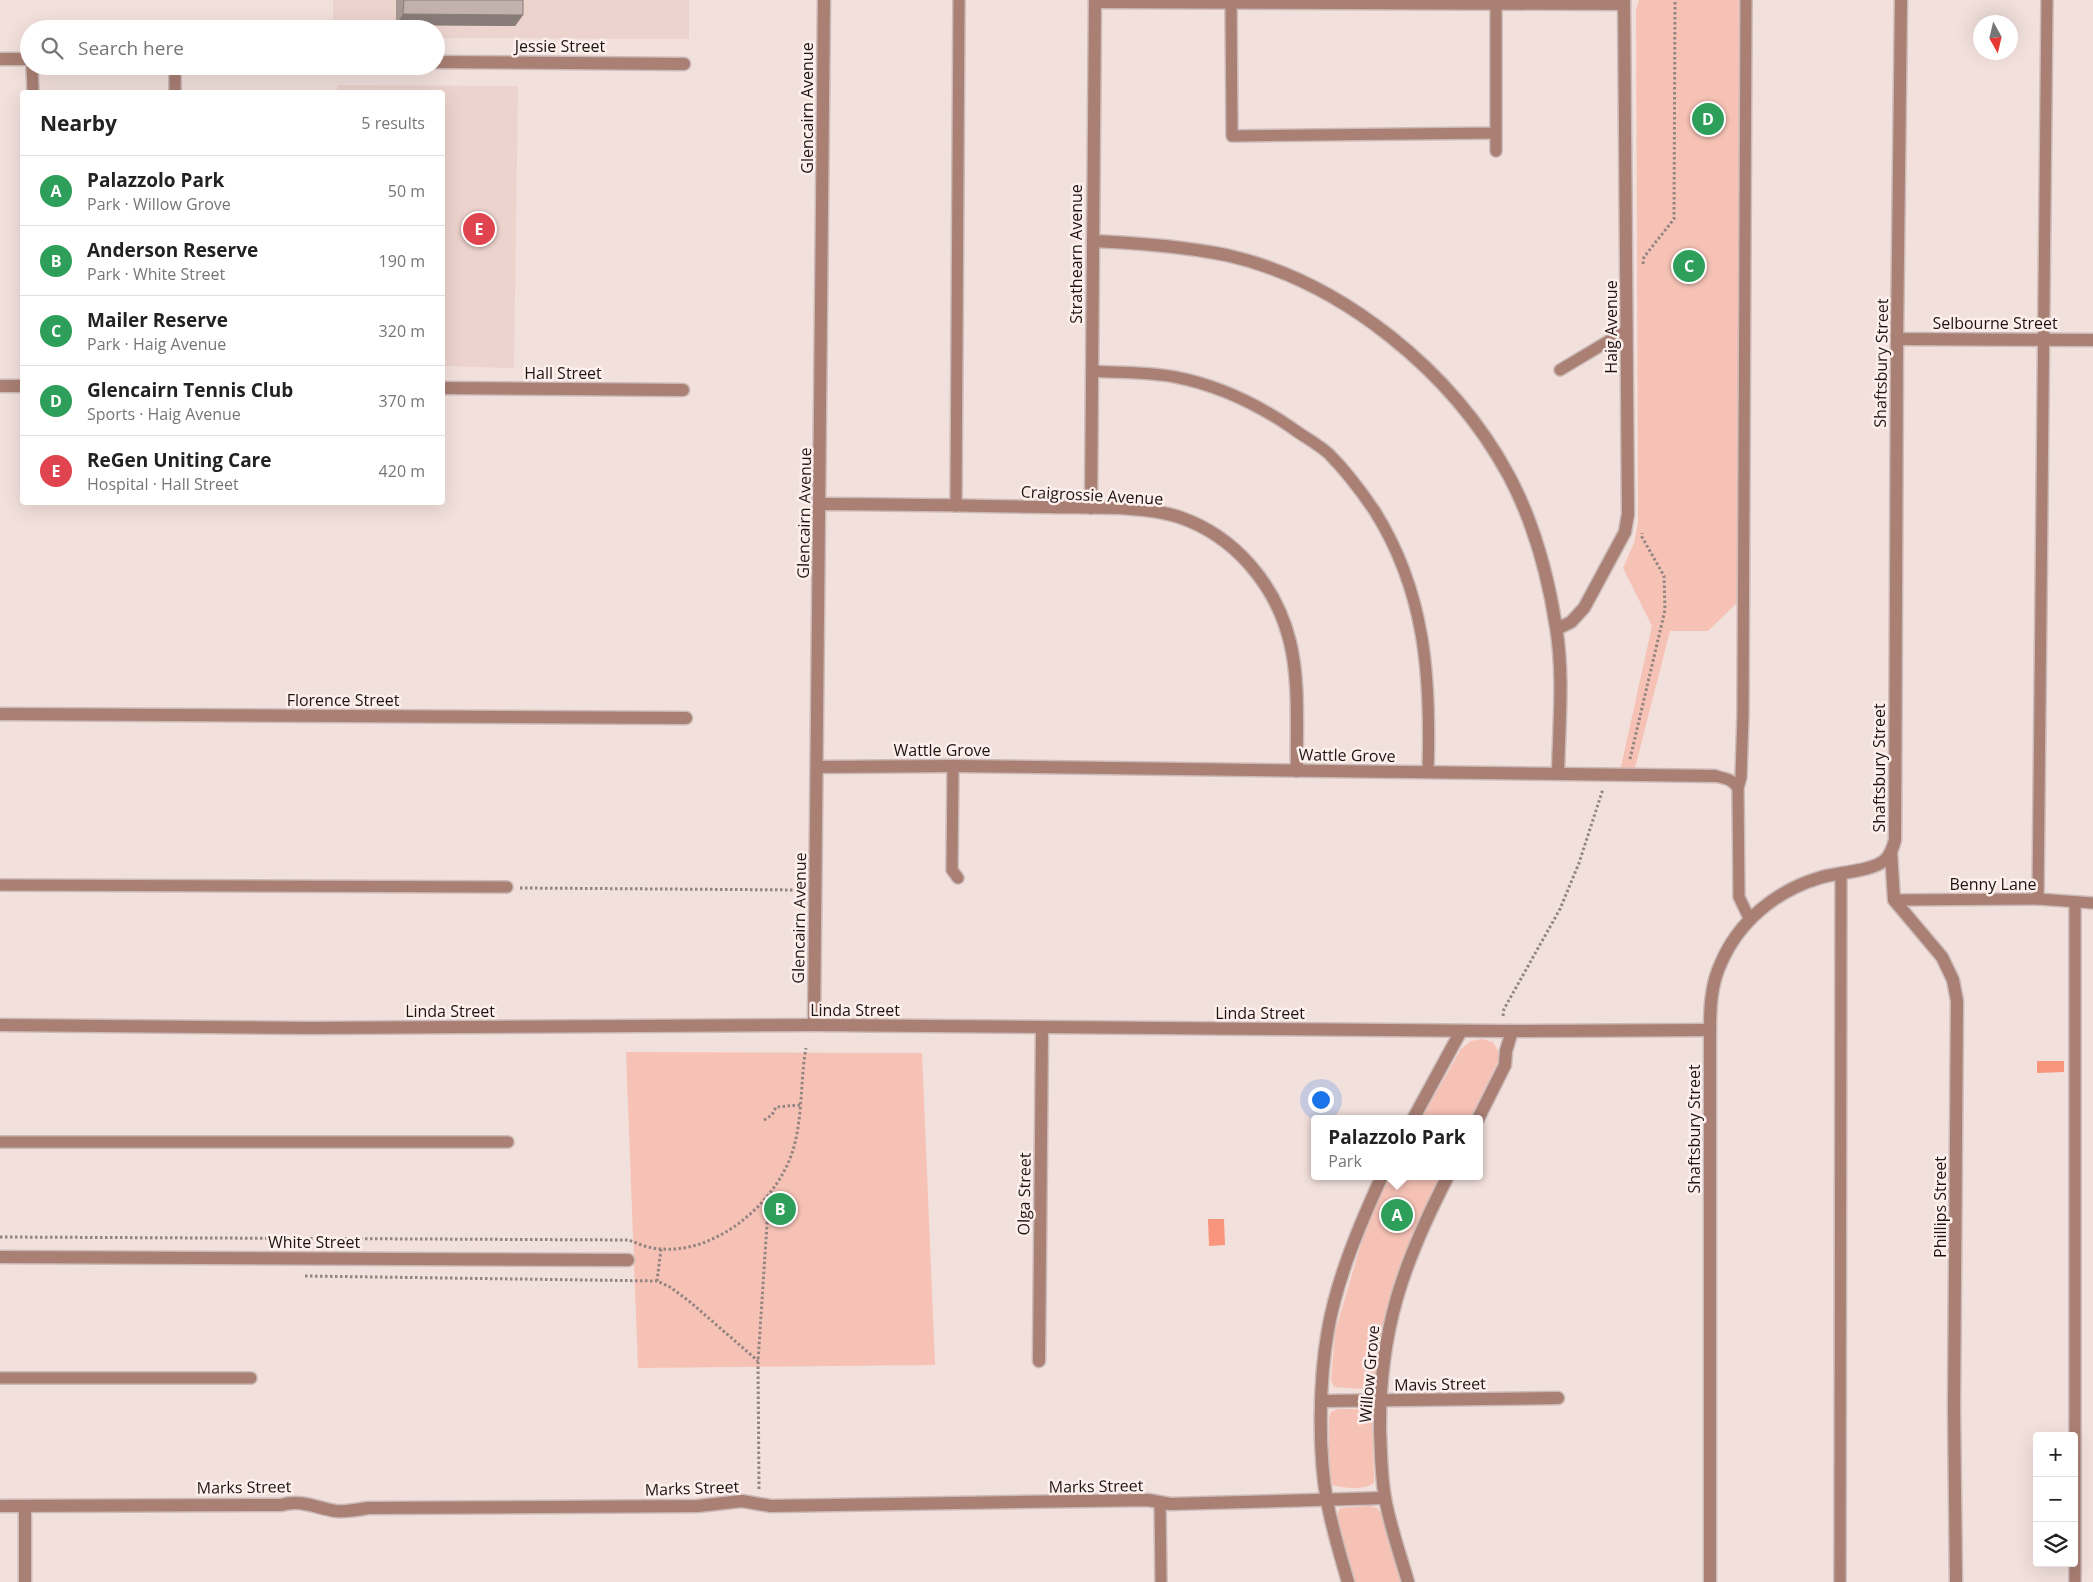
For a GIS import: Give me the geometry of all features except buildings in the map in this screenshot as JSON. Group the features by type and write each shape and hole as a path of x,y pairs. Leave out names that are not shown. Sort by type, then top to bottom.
{"street":[{"name":"Glencairn Avenue","path":"814,1025 824,0"},
{"name":"Shaftsbury Street","path":"1710,1582 1710,1005 1720,964 1738,934 1764,906 1783,892 1801,884 1884,861 1891,852 1896,832 1897,339 1901,0"},
{"path":"1095,1 1496,4 1624,2"},
{"name":"Strathearn Avenue","path":"1091,508 1095,1"},
{"name":"Haig Avenue","path":"1556,629 1571,622 1584,608 1625,532 1628,514 1624,2"},
{"path":"0,59 20,59"},
{"name":"Jessie Street","path":"445,62 684,64"},
{"path":"1093,241 1175,246 1227,256 1283,274 1333,298 1381,330 1418,360 1457,401 1488,442 1509,476 1530,523 1548,581 1556,629 1560,681 1558,773"},
{"name":"Selbourne Street","path":"1897,339 2093,340"},
{"path":"0,386 20,386"},
{"name":"Hall Street","path":"445,388 683,390"},
{"name":"Craigrossie Avenue","path":"820,504 1091,508 1152,511 1178,517 1205,528 1229,543 1248,562 1264,585 1280,615 1290,642 1294,666 1297,771"},
{"name":"Florence Street","path":"0,714 686,718"},
{"name":"Wattle Grove","path":"817,767 953,766 1715,776"},
{"path":"1891,852 1894,900"},
{"name":"Phillips Street","path":"1894,900 1942,958 1954,980 1957,1001 1954,1407 1956,1582"},
{"name":"Linda Street","path":"0,1025 309,1028 814,1025 1461,1031 1710,1030"},
{"name":"Olga Street","path":"1039,1361 1042,1028"},
{"path":"1415,1115 1461,1031"},
{"path":"1480,1115 1504,1065 1506,1031"},
{"path":"1348,1582 1327,1500 1322,1459 1322,1402 1328,1330 1342,1276 1363,1218 1380,1180"},
{"name":"Willow Grove","path":"1408,1582 1385,1498 1382,1475 1380,1401 1390,1319 1401,1281 1429,1213 1446,1180"},
{"name":"White Street","path":"0,1257 628,1260"},
{"name":"Mavis Street","path":"1322,1402 1558,1398"},
{"name":"Marks Street","path":"0,1506 88,1504 281,1505 292,1502 336,1511 351,1511 368,1508 698,1506 736,1501 771,1506 1148,1500 1170,1504 1385,1498"},
{"path":"25,1506 25,1582"}],"lane":[{"path":"956,506 959,0"},
{"path":"1746,0 1743,704 1741,777 1738,788 1739,897 1750,920"},
{"path":"2038,899 2046,0"},
{"path":"1231,1 1232,136 1496,132"},
{"path":"1496,4 1496,151"},
{"path":"32,75 33,90"},
{"path":"175,75 175,90"},
{"path":"1560,370 1627,330"},
{"path":"1092,371 1175,377 1235,396 1264,410 1328,454 1353,481 1382,522 1398,551 1417,607 1426,660 1428,772"},
{"path":"953,766 952,870 958,878"},
{"name":"Wattle Grove","path":"1715,776 1736,783 1738,788"},
{"path":"1840,1582 1841,873"},
{"path":"0,885 507,888"},
{"name":"Benny Lane","path":"1894,900 2038,899 2093,903"},
{"path":"2074,1582 2075,903"},
{"path":"0,1142 508,1142"},
{"path":"0,1378 251,1378"},
{"path":"1160,1502 1161,1582"}],"path":[{"path":"1643,267 1644,257 1674,219 1675,0"},
{"path":"1627,774 1664,610 1664,576 1642,537 1642,528"},
{"path":"1506,1031 1504,1009 1560,909 1579,863 1607,774"},
{"path":"507,888 816,890"},
{"path":"0,1237 629,1240 661,1249 685,1248 704,1244 750,1214 769,1194 792,1151 800,1105 806,1048"},
{"path":"764,1120 772,1115 776,1108 800,1105"},
{"path":"758,1505 758,1361 769,1194"},
{"path":"657,1280 661,1249"},
{"path":"297,1276 657,1280 688,1301 758,1361"}],"shaded area":[{"path":"333,0 689,0 689,39 445,38 445,20 333,20"},
{"path":"1639,0 1744,0 1738,602 1708,631 1670,631 1634,772 1620,771 1652,626 1623,568 1634,543 1638,522 1636,10"},
{"path":"337,85 518,86 514,368 445,366 445,90 337,90"},
{"path":"1482,1039 1493,1042 1498,1051 1499,1060 1472,1115 1423,1115 1461,1049 1471,1041"},
{"path":"626,1052 922,1053 935,1365 638,1368"},
{"path":"2037,1061 2064,1061 2064,1072 2037,1073"},
{"path":"1388,1180 1439,1180 1408,1247 1394,1284 1381,1330 1374,1386 1363,1389 1334,1387 1331,1380 1335,1332 1363,1237 1378,1198"},
{"path":"1208,1219 1224,1219 1225,1245 1209,1246"},
{"path":"1338,1409 1366,1409 1372,1414 1374,1483 1370,1486 1354,1488 1332,1485 1329,1470 1329,1417 1331,1412"},
{"path":"1371,1506 1377,1508 1381,1513 1401,1582 1355,1582 1336,1517 1340,1508"}],"place":[{"name":"Glencairn Tennis Club","path":"1708,119"},
{"name":"ReGen Uniting Care","path":"479,229"},
{"name":"Mailer Reserve","path":"1689,266"},
{"name":"Anderson Reserve","path":"780,1209"},
{"name":"Palazzolo Park","path":"1397,1215"}]}
